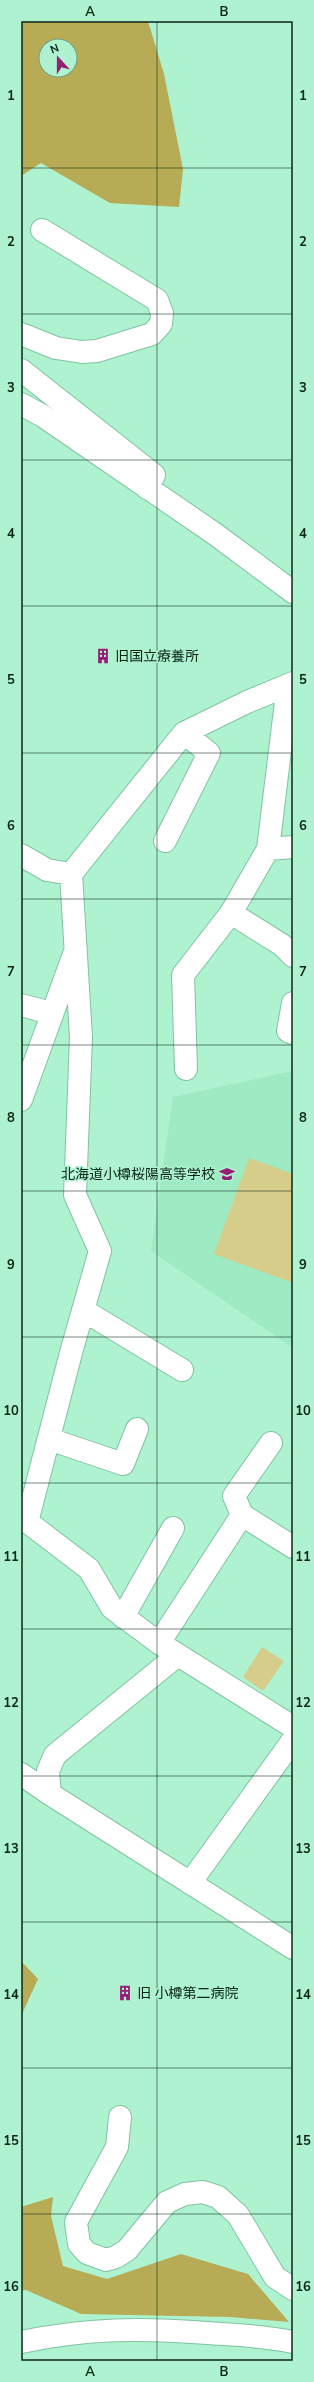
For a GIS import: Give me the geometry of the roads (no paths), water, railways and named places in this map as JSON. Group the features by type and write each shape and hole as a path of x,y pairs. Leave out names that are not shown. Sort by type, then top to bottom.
{"street":[{"path":"21,334 56,348 82,352 97,351 152,334 161,324 162,314 157,300 42,230"},
{"path":"21,370 154,475 147,488"},
{"path":"21,404 43,416 293,592"},
{"path":"290,684 247,702 184,733 71,874 77,947 81,1037 75,1195 100,1251 49,1439 24,1519 89,1569 112,1608 159,1643 293,1727"},
{"path":"186,1069 183,975 232,913 268,849 290,684"},
{"path":"165,841 209,753 184,733"},
{"path":"268,849 293,847"},
{"path":"24,860 48,870 71,874"},
{"path":"232,913 282,945 293,956"},
{"path":"21,1100 51,1013 77,947"},
{"path":"293,1003 288,1032 293,1033"},
{"path":"21,1004 51,1013"},
{"path":"83,1310 182,1370"},
{"path":"49,1439 123,1464 137,1430"},
{"path":"271,1443 234,1496 242,1515 293,1547"},
{"path":"159,1643 242,1515"},
{"path":"123,1616 173,1528"},
{"path":"50,1794 48,1771 55,1755 178,1655"},
{"path":"190,1883 293,1740"},
{"path":"21,1774 50,1794 293,1948"},
{"path":"120,2117 117,2146 76,2222 79,2244 87,2253 106,2260 116,2257 126,2250 167,2202 185,2194 203,2192 218,2197 238,2215 275,2277 293,2289"},
{"path":"21,2342 86,2331 142,2328 268,2337 293,2342"}],"place":[{"name":"旧国立療養所","path":"103,656"},
{"name":"北海道小樽桜陽高等学校","path":"227,1174"},
{"name":"旧 小樽第二病院","path":"125,1993"}]}
